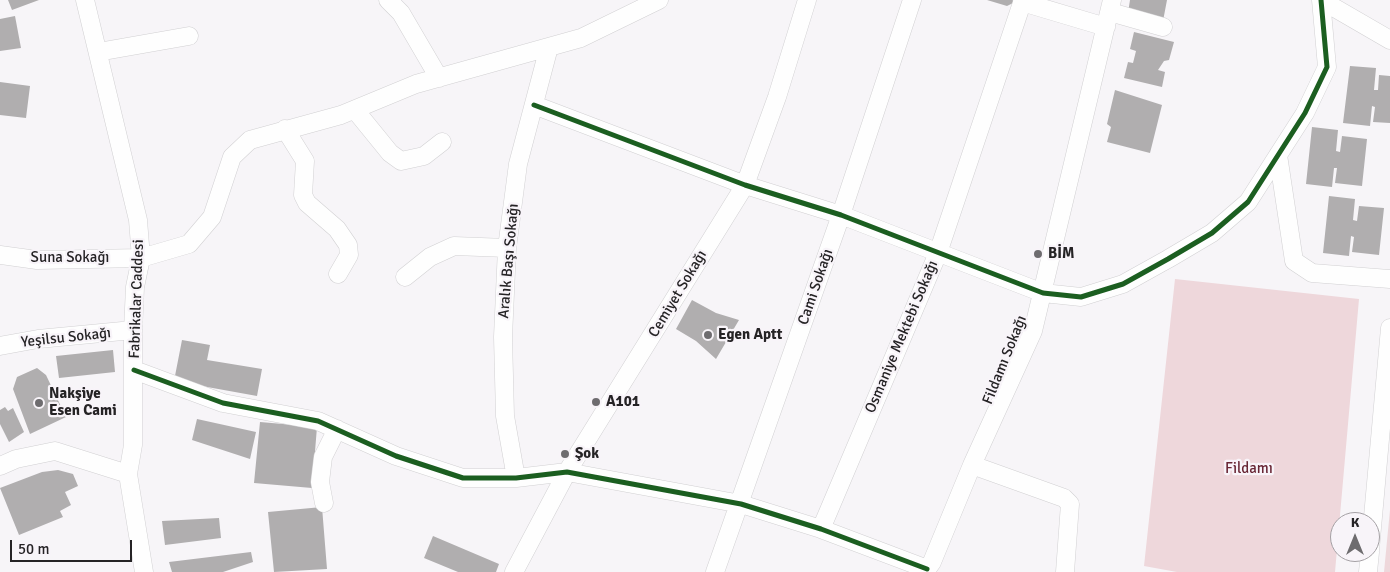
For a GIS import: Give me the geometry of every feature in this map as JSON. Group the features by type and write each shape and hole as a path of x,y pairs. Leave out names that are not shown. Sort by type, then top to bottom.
{"street":[{"name":"Fabrikalar Caddesi","path":"85,0 138,220 141,258 135,287 133,445 128,474 144,572"},
{"path":"388,0 401,13 439,78"},
{"name":"Suna Sokağı","path":"0,255 37,260 141,258 190,244 212,217 232,158 250,140 341,115 416,84 581,38 659,0"},
{"name":"Cemiyet Sokağı","path":"514,572 567,472 744,184 777,97 807,0"},
{"name":"Cami Sokağı","path":"716,572 841,215 912,0"},
{"path":"534,105 744,184 841,215 938,254 1043,292 1081,297 1123,284 1168,259 1212,233 1248,202 1305,113 1328,67 1321,0"},
{"path":"1321,0 1390,40"},
{"path":"1023,1 1109,13 1163,26"},
{"name":"Osmaniye Mektebi Sokağı","path":"821,529 938,254 1023,1"},
{"name":"Fildamı Sokağı","path":"931,569 972,465 1018,369 1033,330 1109,13"},
{"path":"98,52 189,36"},
{"name":"Aralık Başı Sokağı","path":"516,478 505,416 503,337 507,248 518,164 548,47"},
{"path":"355,110 390,153 401,161 424,156 442,142"},
{"path":"285,129 305,161 303,195 307,203 337,229 348,245 349,255 338,274"},
{"path":"1278,155 1294,261 1312,273 1390,279"},
{"path":"405,277 430,257 454,246 507,248"},
{"path":"1373,512 1390,328"},
{"name":"Yeşilsu Sokağı","path":"0,346 38,339 133,330"},
{"path":"134,370 223,403 318,421 396,456 463,478 516,478 567,472 741,504 821,529 931,569"},
{"path":"324,503 320,482 323,457 337,429"},
{"path":"0,466 16,458 55,451 128,474"},
{"path":"972,465 1064,498 1070,504 1065,572"}],"green space":[{"name":"Fildamı","path":"1175,279 1359,299 1340,512 1330,512 1330,562 1336,562 1335,572 1177,572 1144,566"},
{"path":"1390,510 1390,572 1384,572"}],"building":[{"path":"8,0 39,0 12,10"},
{"path":"987,0 1013,0 1013,3 1007,6"},
{"path":"1130,0 1167,0 1163,21 1128,13"},
{"path":"15,16 21,48 0,51 0,19"},
{"path":"1134,32 1174,42 1169,60 1164,61 1158,70 1165,72 1162,87 1124,78 1128,62 1133,63 1136,51 1130,49"},
{"path":"1350,66 1376,68 1374,90 1378,90 1379,75 1390,76 1390,123 1373,122 1375,107 1372,106 1370,126 1343,123"},
{"path":"0,82 30,86 26,118 0,115"},
{"path":"1115,90 1162,105 1150,153 1107,142 1111,127 1107,124"},
{"path":"1312,127 1338,130 1336,151 1340,152 1342,136 1367,139 1362,186 1335,183 1337,168 1334,168 1332,187 1306,184"},
{"path":"1329,196 1355,199 1353,220 1357,221 1359,206 1384,208 1379,255 1352,252 1354,237 1351,236 1349,256 1323,253"},
{"name":"Egen Aptt","path":"692,300 716,313 739,320 716,359 696,341 676,329"},
{"path":"182,340 210,345 207,360 262,369 257,396 174,381"},
{"path":"113,350 115,372 59,378 56,356"},
{"name":"Nakşiye Esen Cami","path":"37,368 46,375 66,417 30,434 13,389 17,377"},
{"path":"5,407 8,411 13,408 24,432 9,442 0,424 0,410"},
{"path":"197,419 256,432 250,459 192,440"},
{"path":"260,422 317,427 312,488 254,483"},
{"path":"58,470 73,474 78,486 65,492 71,505 60,511 63,517 19,535 0,488 42,472"},
{"path":"322,507 327,569 274,572 268,512"},
{"path":"219,518 221,538 165,545 162,521"},
{"path":"433,536 499,564 496,572 458,572 424,558"},
{"path":"251,552 253,562 223,572 172,572 169,562"}],"cycle path":[{"path":"534,105 745,185 841,215 1043,293 1081,297 1123,284 1168,259 1212,233 1248,202 1305,113 1327,67 1321,0"},
{"path":"134,370 223,403 318,421 396,456 463,478 516,478 567,472 741,504 821,529 927,569"}],"place":[{"name":"BİM","path":"1038,254"},
{"name":"Egen Aptt","path":"708,335"},
{"name":"A101","path":"596,402"},
{"name":"Nakşiye Esen Cami","path":"39,403"},
{"name":"Şok","path":"565,454"}]}
